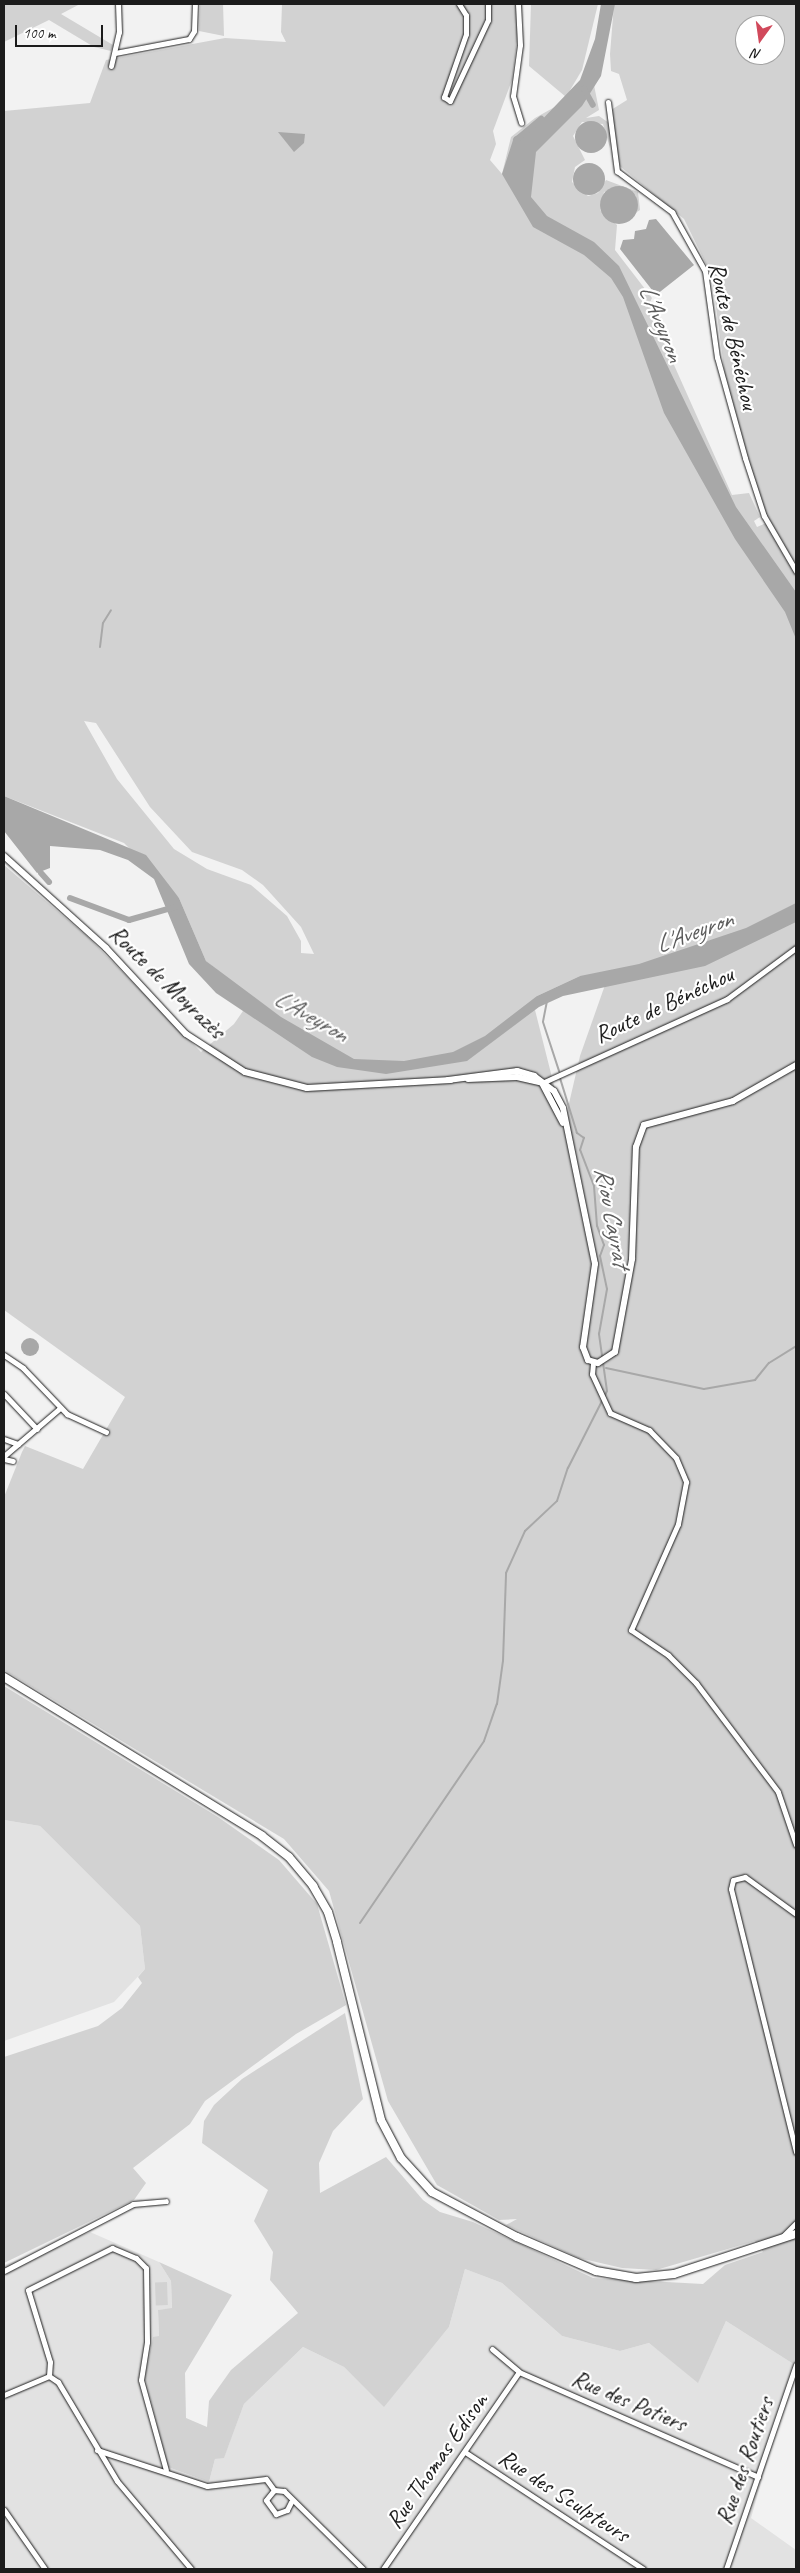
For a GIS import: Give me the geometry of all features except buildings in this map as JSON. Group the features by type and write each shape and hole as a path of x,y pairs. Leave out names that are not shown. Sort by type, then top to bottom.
{"main road":[{"path":"4,1677 262,1836 307,1879 328,1912 381,2120 401,2158 432,2192 517,2237 596,2271 636,2278 674,2274 796,2234"}],"street":[{"path":"111,66 115,53 118,4"},
{"path":"115,53 189,39 194,31 195,4"},
{"path":"459,4 466,15 466,34 444,97 450,101 488,20 488,4"},
{"path":"518,4 520,45 513,96 521,123"},
{"name":"Route de Bénéchou","path":"608,102 617,171 672,212 705,271 717,357 745,458 764,516 796,571"},
{"name":"Route de Moyrazès","path":"4,856 106,948 186,1034 244,1072 307,1088 517,1076 542,1083"},
{"name":"Route de Bénéchou","path":"542,1083 727,999 796,948"},
{"path":"595,1363 608,1360 615,1352 632,1259 636,1148 644,1125 733,1101 796,1065"},
{"path":"542,1083 566,1130 595,1264 583,1347 595,1363"},
{"path":"4,1356 23,1368 60,1408 106,1432"},
{"path":"595,1363 592,1374 604,1403 621,1419 649,1430 676,1458 686,1482 678,1524 631,1630 668,1655 696,1683 778,1792 796,1845"},
{"path":"4,1394 37,1429"},
{"path":"13,1462 4,1457 60,1408"},
{"path":"4,1439 18,1444"},
{"path":"796,1914 745,1876 733,1880 731,1889 796,2152"},
{"path":"4,2271 133,2204 166,2201"},
{"path":"780,2239 796,2222"},
{"path":"49,2376 50,2362 28,2290 112,2248 136,2258 146,2268 147,2342 142,2380 166,2470"},
{"name":"Rue des Potiers","path":"492,2349 518,2372 758,2477"},
{"name":"Rue des Routiers","path":"726,2569 796,2365"},
{"name":"Rue Thomas Edison","path":"383,2569 465,2452 518,2372"},
{"path":"4,2395 49,2376"},
{"path":"49,2376 58,2382 97,2450 191,2569"},
{"path":"97,2450 166,2470 206,2486 266,2479 274,2490 284,2491 291,2502 362,2569"},
{"name":"Rue des Sculpteurs","path":"465,2452 643,2569"},
{"path":"274,2490 266,2500 273,2512 284,2512 291,2502"},
{"path":"4,2510 45,2569"}],"shaded area":[{"path":"4,4 80,4 61,14 113,45 111,51 94,47 49,20 4,42"},
{"path":"200,4 223,4 224,36 199,31"},
{"path":"282,4 522,4 512,80 493,131 496,144 490,160 502,174 511,137 535,118 594,85 599,110 586,118 599,116 609,123 610,148 603,124 582,122 573,136 585,160 575,167 572,182 588,196 598,193 606,180 638,192 640,210 637,212 636,196 621,186 604,192 600,210 617,225 615,250 652,298 649,304 658,329 732,495 749,493 760,517 754,521 757,527 766,523 726,384 712,276 684,219 616,163 611,110 627,100 619,74 611,71 610,54 614,4 796,4 796,2360 795,2365 726,2321 698,2383 649,2343 620,2351 562,2336 502,2283 465,2269 449,2327 384,2407 344,2367 303,2347 244,2404 224,2458 215,2459 209,2482 168,2467 145,2378 153,2337 159,2336 158,2310 172,2308 171,2281 159,2262 232,2295 185,2373 186,2418 207,2427 209,2401 231,2370 298,2313 270,2280 273,2252 254,2221 268,2190 202,2143 204,2121 214,2105 242,2079 345,2013 363,2099 333,2131 319,2163 320,2193 386,2157 423,2200 440,2212 473,2222 593,2278 703,2284 725,2265 763,2252 755,2241 656,2270 622,2268 579,2258 506,2225 517,2219 499,2220 437,2185 388,2101 329,1891 284,1839 4,1670 4,1497 22,1452 25,1446 83,1469 125,1397 4,1310 4,865 90,939 201,1052 234,1024 252,998 206,961 179,898 124,843 4,796 4,111 90,103 106,60 225,38 286,42 281,32","holes":["84,721 96,723 150,807 192,852 242,870 263,885 301,927 314,954 301,953 301,941 287,916 251,885 207,869 174,849 117,779","580,976 605,985 580,1056 564,1125 535,1010 537,996"]},
{"path":"531,4 598,4 582,70 566,97 529,66"},
{"path":"601,4 615,4 601,76 582,106 536,152 531,197 547,216 594,242 619,266 736,507 796,592 796,639 785,612 735,539 664,413 623,297 611,278 584,255 533,227 502,174 514,137 535,127 580,80 595,39"},
{"path":"591,121 603,125 607,137 603,149 591,153 579,149 575,137 579,125"},
{"path":"278,132 305,134 304,143 294,152"},
{"path":"589,163 601,167 605,179 601,191 589,195 577,191 573,179 577,167"},
{"path":"619,186 632,192 638,205 632,218 619,224 606,218 600,205 606,192"},
{"path":"656,219 694,265 656,295 620,249 623,240 634,239 635,231 646,229 649,220"},
{"path":"4,796 146,855 179,898 206,961 281,1017 354,1059 404,1061 453,1052 485,1036 537,996 580,976 639,964 746,928 796,903 796,922 705,966 563,996 539,1007 467,1061 386,1074 337,1067 312,1057 216,993 189,964 154,879 128,860 100,850 50,846 50,868 37,873 4,831"},
{"path":"30,1338 36,1341 39,1347 36,1353 30,1356 24,1353 21,1347 24,1341"},
{"path":"4,1686 218,1817 279,1860 317,1904 346,2005 296,2034 205,2101 190,2124 133,2168 146,2183 134,2200 4,2263 4,2057 98,2026 122,2008 142,1983 138,1977 145,1969 140,1926 40,1826 4,1820"},
{"path":"4,1820 40,1826 140,1926 145,1969 114,2002 4,2041"},
{"path":"90,2232 159,2262 171,2281 172,2309 158,2310 159,2336 145,2378 168,2467 209,2482 215,2459 224,2457 244,2404 303,2347 344,2367 384,2406 449,2327 465,2269 502,2283 562,2336 620,2351 649,2343 698,2382 726,2321 795,2365 751,2518 796,2550 796,2569 4,2569 4,2265"},
{"path":"155,2282 167,2282 168,2305 156,2305"}],"waterway":[{"path":"584,89 593,105"},
{"path":"516,140 541,119"},
{"path":"100,647 103,623 111,610"},
{"path":"41,873 49,882"},
{"path":"70,898 129,920 175,907"},
{"path":"547,1001 543,1022 559,1071"},
{"name":"Riou Cayrat","path":"360,1923 484,1741 497,1704 503,1661 506,1573 525,1531 557,1501 568,1468 607,1391 599,1334 607,1289 600,1256 604,1245 597,1226 594,1186 580,1150 584,1138 577,1133 560,1078"},
{"path":"606,1368 704,1389 755,1380 769,1363 796,1346"}],"water label":[{"name":"L'Aveyron","path":"661,323"},
{"name":"L'Aveyron","path":"694,932"},
{"name":"L'Aveyron","path":"311,1016"}]}
